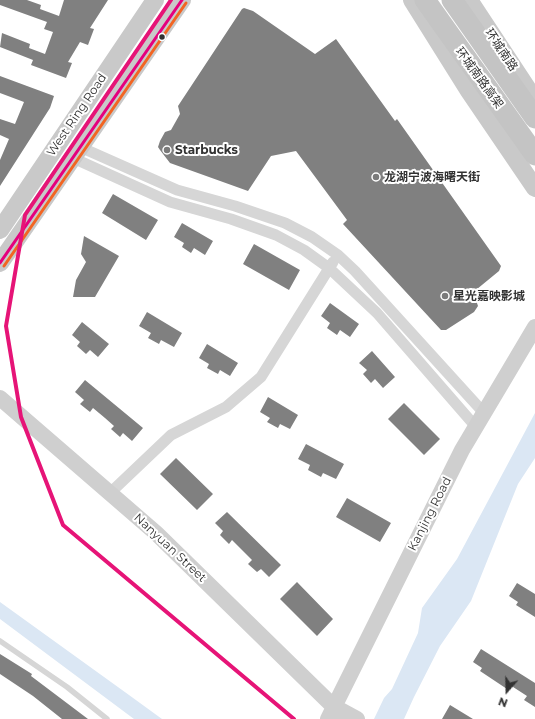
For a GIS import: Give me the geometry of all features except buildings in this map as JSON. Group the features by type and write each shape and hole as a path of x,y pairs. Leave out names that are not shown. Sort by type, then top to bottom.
{"highway":[{"name":"环城南路高架","path":"425,0 535,155"},
{"name":"环城南路高架","path":"452,0 535,118"}],"main road":[{"name":"West Ring Road","path":"0,230 155,0"},
{"name":"West Ring Road","path":"0,263 182,0"},
{"path":"412,0 469,91 535,188"},
{"name":"环城南路","path":"469,0 535,100"}],"street":[{"path":"76,152 177,190 235,206 285,223 312,237 338,255 397,315 484,413"},
{"path":"76,152 170,202 231,219 276,235 304,250 329,268 377,313 476,427"},
{"path":"110,493 171,435 226,407 260,377 338,255"},
{"name":"Kanjing Road","path":"319,719 334,715 462,450 535,327"},
{"name":"Nanyuan Street","path":"0,398 156,533 334,715 357,719"}],"lane":[{"path":"0,641 67,687 108,719"}],"shaded area":[{"path":"535,413 535,458 518,484 471,601 440,646 404,719 374,719 384,698 392,689 418,633 422,608 457,559"},
{"path":"0,602 162,719 134,719 0,619"}],"transit line":[{"path":"171,0 25,215 6,326 21,417 63,525 294,719"},
{"path":"0,263 182,0"},
{"path":"4,266 186,3"}],"place":[{"name":"Starbucks","path":"167,150"},
{"name":"龙湖宁波海曙天街","path":"376,177"},
{"name":"星光嘉映影城","path":"445,296"}]}
